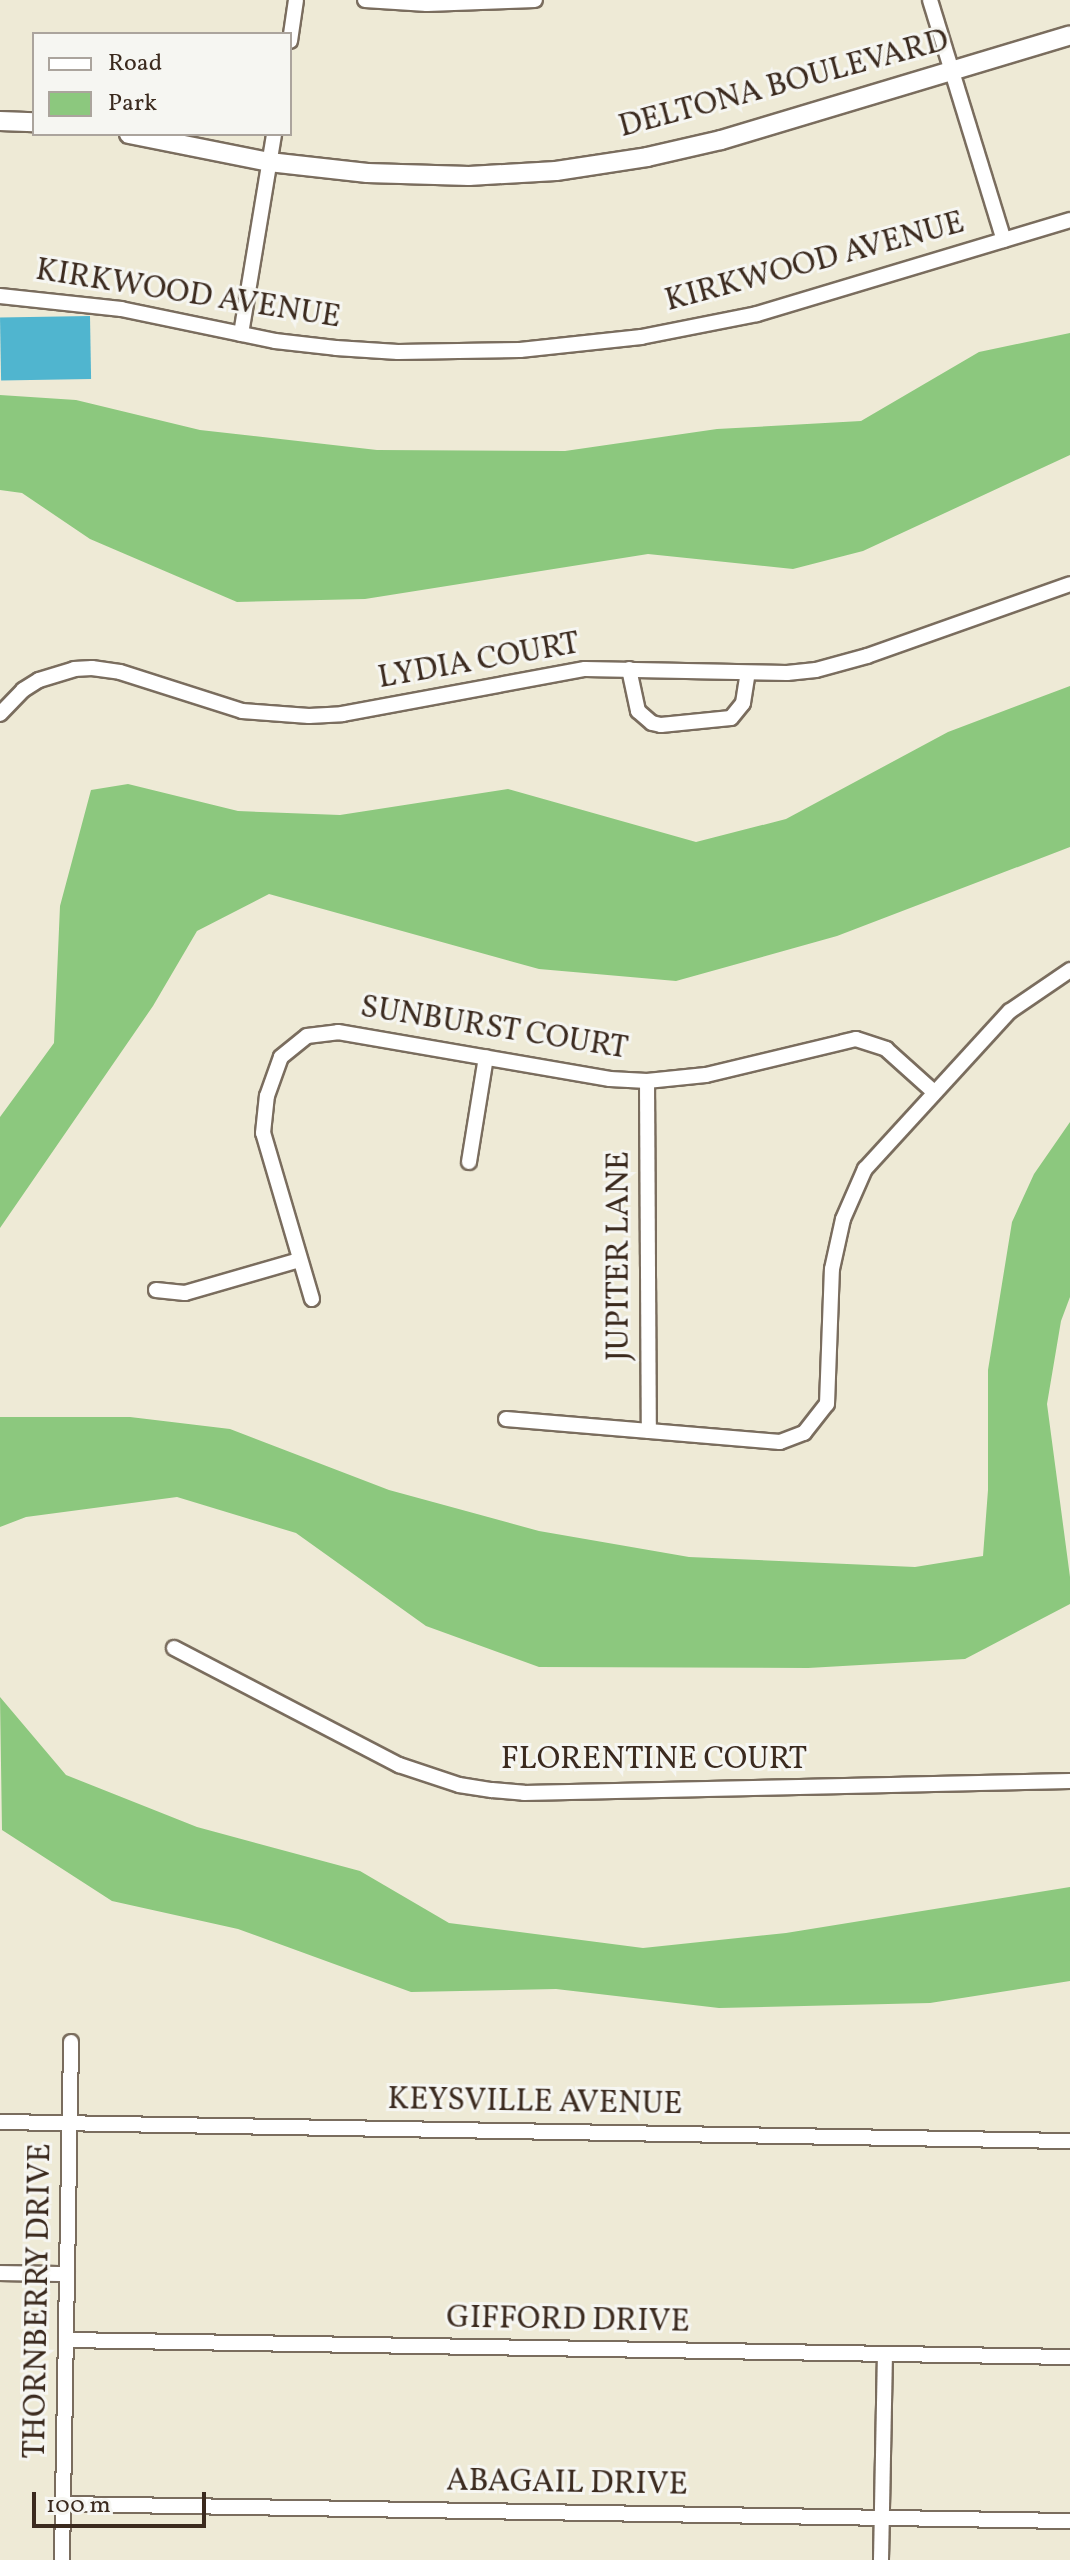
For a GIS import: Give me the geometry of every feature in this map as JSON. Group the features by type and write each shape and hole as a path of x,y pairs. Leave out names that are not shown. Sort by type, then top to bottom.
{"main road":[{"name":"DELTONA BOULEVARD","path":"139,136 269,162 413,176 509,175 584,167 709,143 1070,35"},
{"path":"0,121 32,122"}],"street":[{"path":"291,32 296,0"},
{"path":"365,0 535,0"},
{"path":"930,0 1004,240"},
{"path":"241,334 274,136"},
{"name":"KIRKWOOD AVENUE","path":"0,296 121,309 241,334 320,346 398,352 520,350 598,343 757,314 1070,220"},
{"name":"LYDIA COURT","path":"0,714 23,690 39,680 74,669 111,670 242,711 309,716 372,709 554,672 629,669 787,673 843,664 1070,584"},
{"path":"629,669 638,711 652,723 661,725 731,718 743,703 748,673"},
{"path":"506,1419 780,1442 814,1425 830,1391 832,1269 843,1219 872,1159 1010,1011 1070,970"},
{"name":"SUNBURST COURT","path":"312,1299 263,1133 267,1096 281,1057 289,1047 307,1036 329,1031 610,1079 647,1081 706,1075 843,1039 856,1039 886,1049 934,1092"},
{"path":"469,1162 486,1057"},
{"name":"JUPITER LANE","path":"647,1081 649,1431"},
{"path":"156,1290 170,1293 199,1290 299,1260"},
{"name":"FLORENTINE COURT","path":"174,1648 399,1765 459,1785 492,1790 524,1793 1070,1781"},
{"name":"THORNBERRY DRIVE","path":"62,2560 71,2042"},
{"name":"KEYSVILLE AVENUE","path":"0,2122 1070,2141"},
{"path":"0,2273 67,2274"},
{"name":"GIFFORD DRIVE","path":"66,2340 1070,2357"},
{"path":"881,2560 885,2354"},
{"name":"ABAGAIL DRIVE","path":"63,2504 1070,2521"}],"green space":[{"path":"1070,333 1070,455 863,551 793,569 648,554 365,599 237,602 90,539 22,493 0,490 0,395 76,400 200,430 377,450 565,451 717,429 861,421 979,352"},
{"path":"1070,686 1070,847 837,936 676,981 539,969 269,894 197,931 153,1006 0,1228 0,1117 54,1043 60,906 91,790 128,784 238,811 340,815 508,789 696,842 786,819 948,732"},
{"path":"1070,1122 1070,1297 1061,1321 1047,1404 1070,1577 1070,1604 965,1659 808,1668 539,1667 426,1626 296,1533 177,1497 26,1517 0,1527 0,1417 130,1417 230,1429 389,1490 539,1531 689,1557 915,1567 983,1556 988,1490 988,1370 1012,1222 1034,1174"},
{"path":"0,1697 66,1775 197,1827 360,1871 449,1923 643,1948 786,1933 1070,1887 1070,1981 930,2003 719,2008 556,1989 411,1992 238,1929 112,1901 2,1830"}],"water":[{"path":"90,316 91,379 1,381 0,318"}]}
